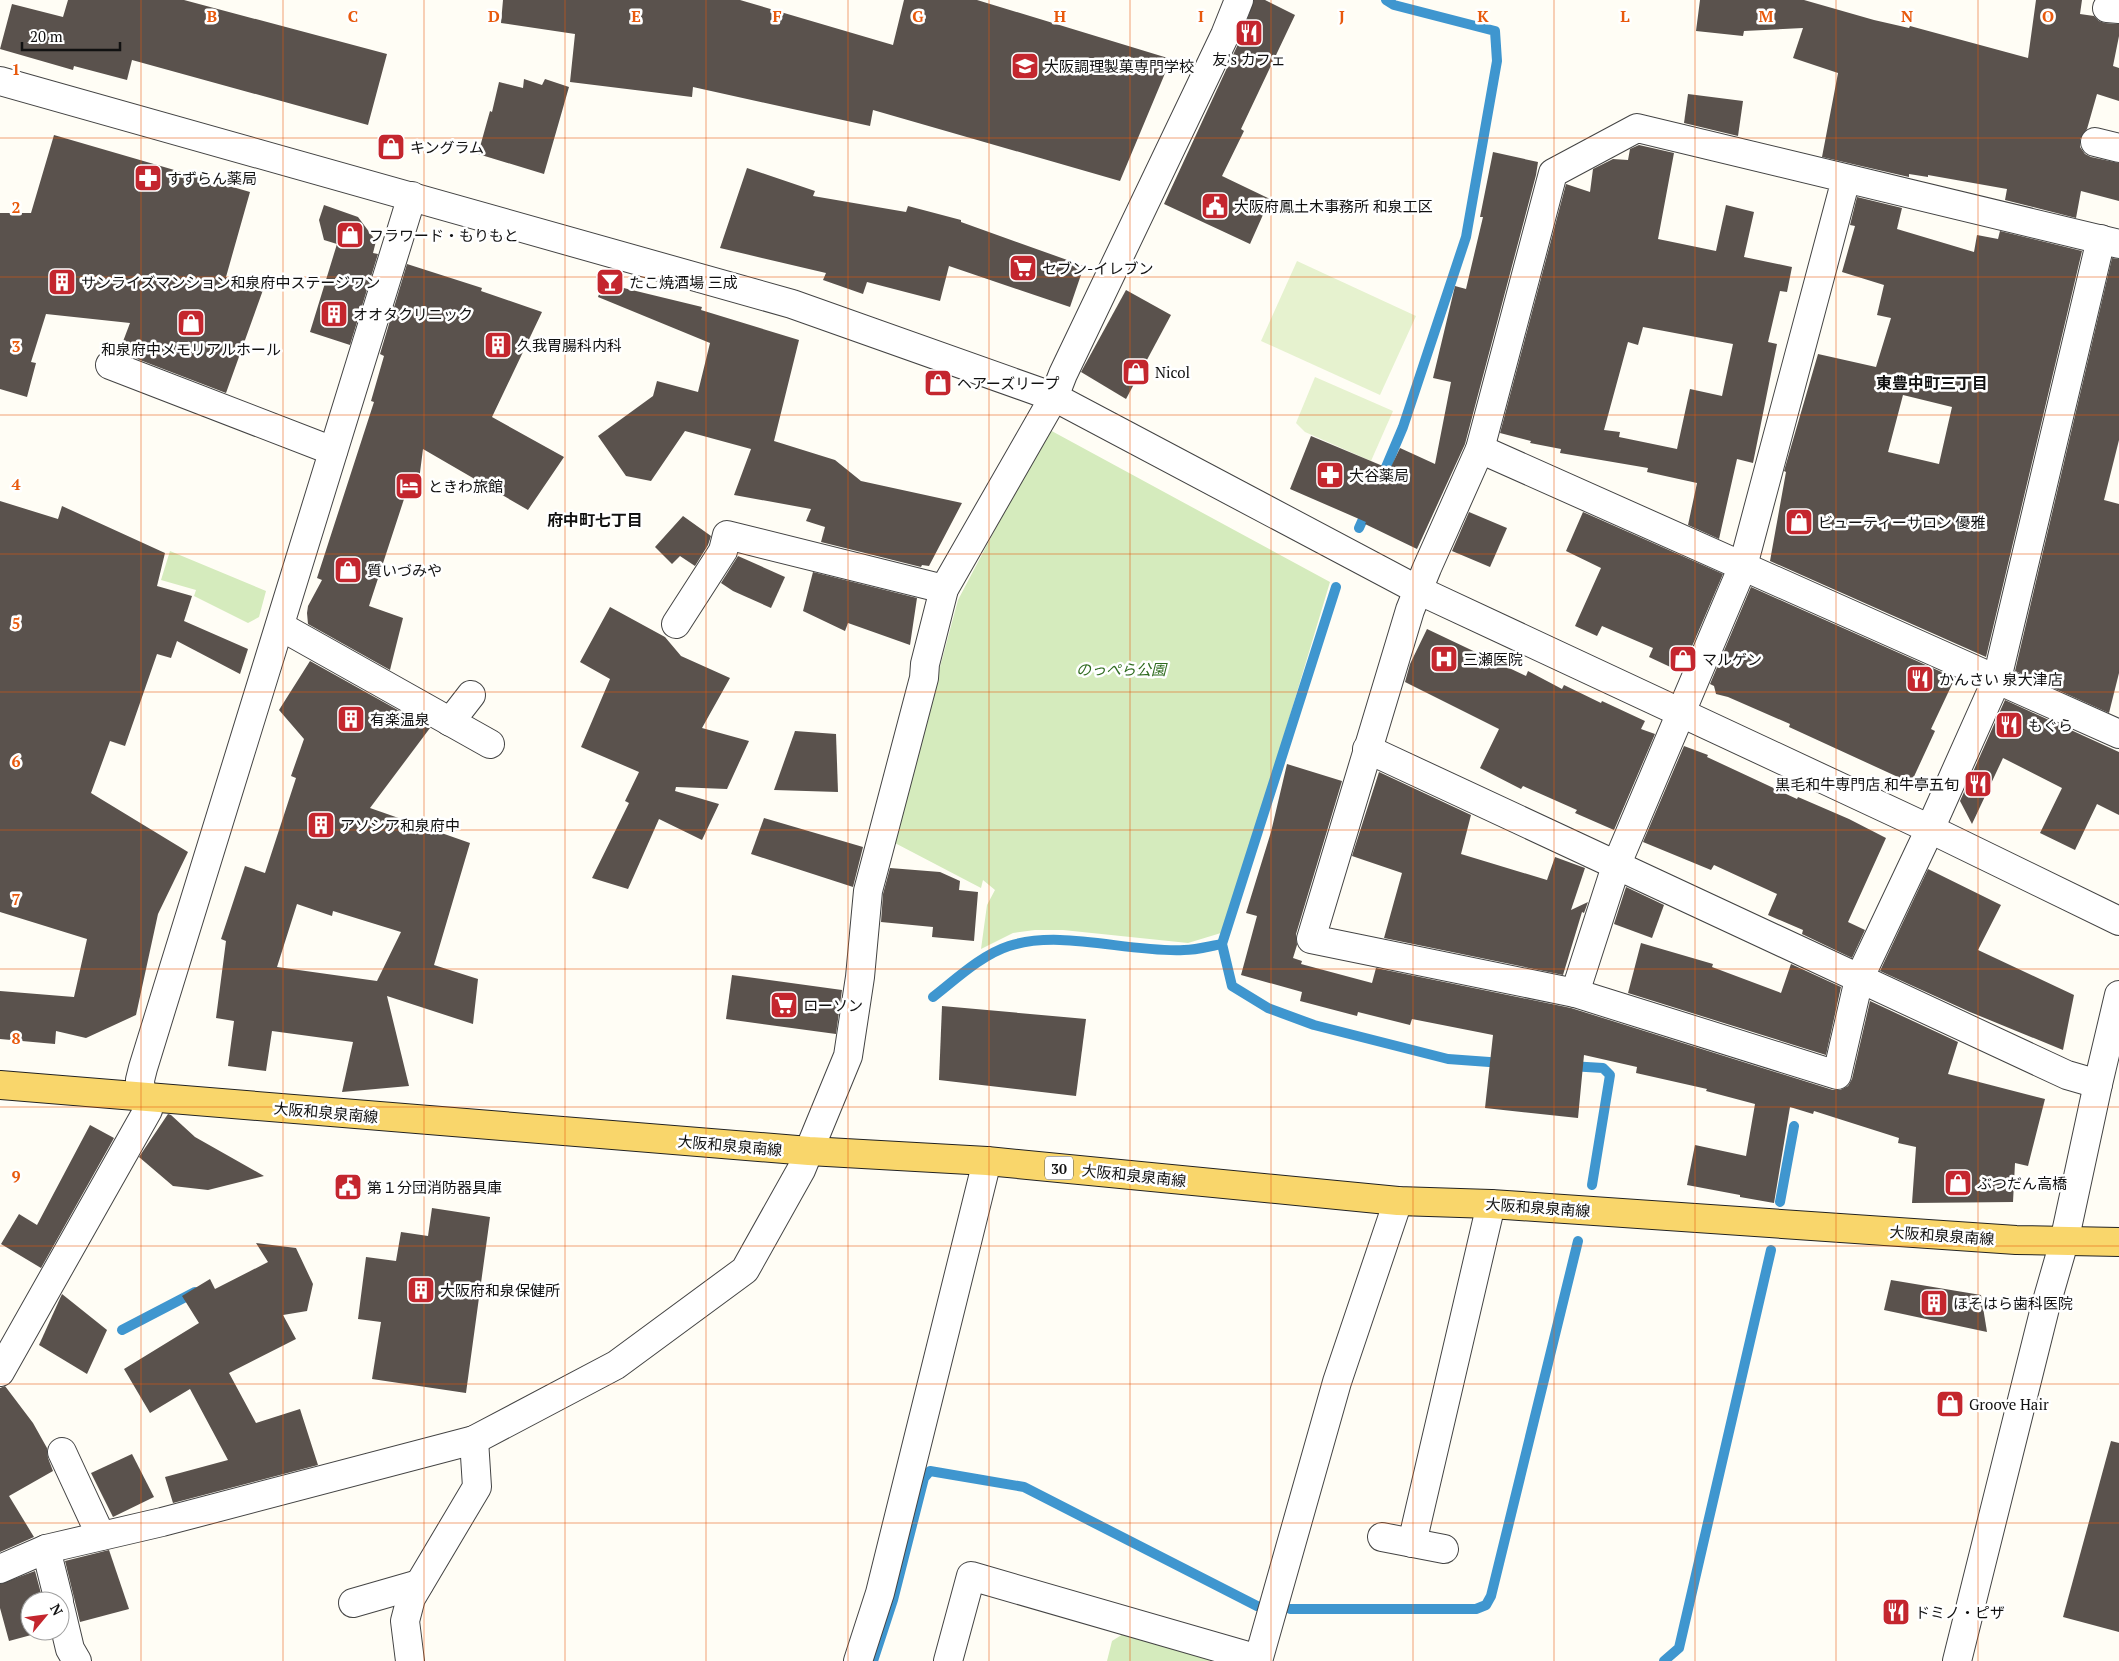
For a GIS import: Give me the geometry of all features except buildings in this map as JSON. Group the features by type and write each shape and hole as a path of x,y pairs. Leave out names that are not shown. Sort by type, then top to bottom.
{"main road":[{"name":"大阪和泉泉南線","path":"0,1085 809,1151 987,1161 1398,1201 1491,1204 2006,1240 2119,1242"}],"street":[{"path":"0,1569 46,1549 162,1522 474,1440 616,1366 744,1270 801,1170 848,1056 860,978 868,890 924,678 925,664 944,589 1054,397 1063,374 1240,0"},
{"path":"0,81 792,304 1054,397 1418,590 2119,920"},
{"path":"1637,128 1846,179 2110,242 1997,680 1930,830 1859,978 1837,1074 1576,993 1311,939 1367,749 1418,590 1480,449 1553,173 1637,128"},
{"path":"1576,993 1616,866 1743,566 1846,179"},
{"path":"0,1372 148,1110 141,1097 140,1080 412,196"},
{"path":"110,365 334,451"},
{"path":"1480,449 2119,734"},
{"path":"676,624 723,551 727,535 944,589"},
{"path":"280,626 490,744"},
{"path":"450,722 472,696"},
{"path":"1367,749 2067,1075 2098,1084"},
{"path":"1957,1661 2045,1308 2064,1242 2119,995"},
{"path":"858,1661 880,1593 987,1161"},
{"path":"948,1661 971,1576 1258,1660 1337,1382 1398,1201"},
{"path":"1412,1543 1491,1204"},
{"path":"410,1661 405,1621 411,1598 477,1487 474,1440"},
{"path":"62,1452 101,1536"},
{"path":"1382,1537 1444,1549"},
{"path":"46,1549 56,1591"},
{"path":"353,1604 419,1584"},
{"path":"68,1641 70,1649 77,1661"}],"green space":[{"path":"1297,261 1416,316 1380,395 1261,341"},
{"path":"1315,377 1393,411 1371,461 1305,432 1296,423"},
{"name":"のっぺら公園","path":"1048,429 1330,582 1237,892 1221,933 1188,943 1063,930 1035,930 1013,933 981,949 987,905 995,890 983,880 981,888 893,842 958,600"},
{"path":"170,551 266,591 259,617 248,623 194,596 196,590 161,580"},
{"path":"1123,1634 1217,1661 1107,1661 1112,1641"}],"waterway":[{"path":"1381,479 1403,427 1466,237 1497,61 1495,31 1394,5 1386,0"},
{"path":"1359,528 1368,508"},
{"path":"1336,587 1222,944 1232,986 1268,1008 1314,1025 1448,1059 1503,1063"},
{"path":"933,997 988,955 1009,946 1029,941 1073,941 1163,950 1194,949 1222,944"},
{"path":"1570,1066 1603,1068 1610,1075 1592,1185"},
{"path":"1780,1202 1794,1126"},
{"path":"1290,1609 1476,1609 1486,1605 1491,1596 1578,1241"},
{"path":"1664,1661 1679,1648 1771,1250"},
{"path":"122,1330 195,1292"},
{"path":"873,1661 893,1600 924,1478 930,1471 1024,1487 1257,1606"}],"place":[{"name":"友's カフェ","path":"1249,33"},
{"name":"大阪調理製菓専門学校","path":"1025,66"},
{"name":"キングラム","path":"391,147"},
{"name":"すずらん薬局","path":"148,178"},
{"name":"大阪府鳳土木事務所 和泉工区","path":"1215,206"},
{"name":"フラワード・もりもと","path":"350,235"},
{"name":"セブン-イレブン","path":"1023,268"},
{"name":"サンライズマンション和泉府中ステージワン","path":"62,282"},
{"name":"たこ焼酒場 三成","path":"610,282"},
{"name":"オオタクリニック","path":"334,314"},
{"name":"和泉府中メモリアルホール","path":"191,323"},
{"name":"久我胃腸科内科","path":"498,345"},
{"name":"Nicol","path":"1136,372"},
{"name":"ヘアーズリープ","path":"938,383"},
{"name":"大谷薬局","path":"1330,475"},
{"name":"ときわ旅館","path":"409,486"},
{"name":"ビューティーサロン 優雅","path":"1799,522"},
{"name":"質いづみや","path":"348,570"},
{"name":"三瀬医院","path":"1444,659"},
{"name":"マルゲン","path":"1683,659"},
{"name":"かんさい 泉大津店","path":"1920,679"},
{"name":"有楽温泉","path":"351,719"},
{"name":"もぐら","path":"2009,725"},
{"name":"黒毛和牛専門店 和牛亭五旬","path":"1978,784"},
{"name":"アソシア和泉府中","path":"321,825"},
{"name":"ローソン","path":"784,1005"},
{"name":"ぶつだん高橋","path":"1958,1183"},
{"name":"第１分団消防器具庫","path":"348,1187"},
{"name":"大阪府和泉保健所","path":"421,1290"},
{"name":"ほそはら歯科医院","path":"1934,1303"},
{"name":"Groove Hair","path":"1950,1404"},
{"name":"ドミノ・ピザ","path":"1896,1612"}],"district":[{"name":"東豊中町三丁目","path":"1932,383"},
{"name":"府中町七丁目","path":"595,520"}]}
